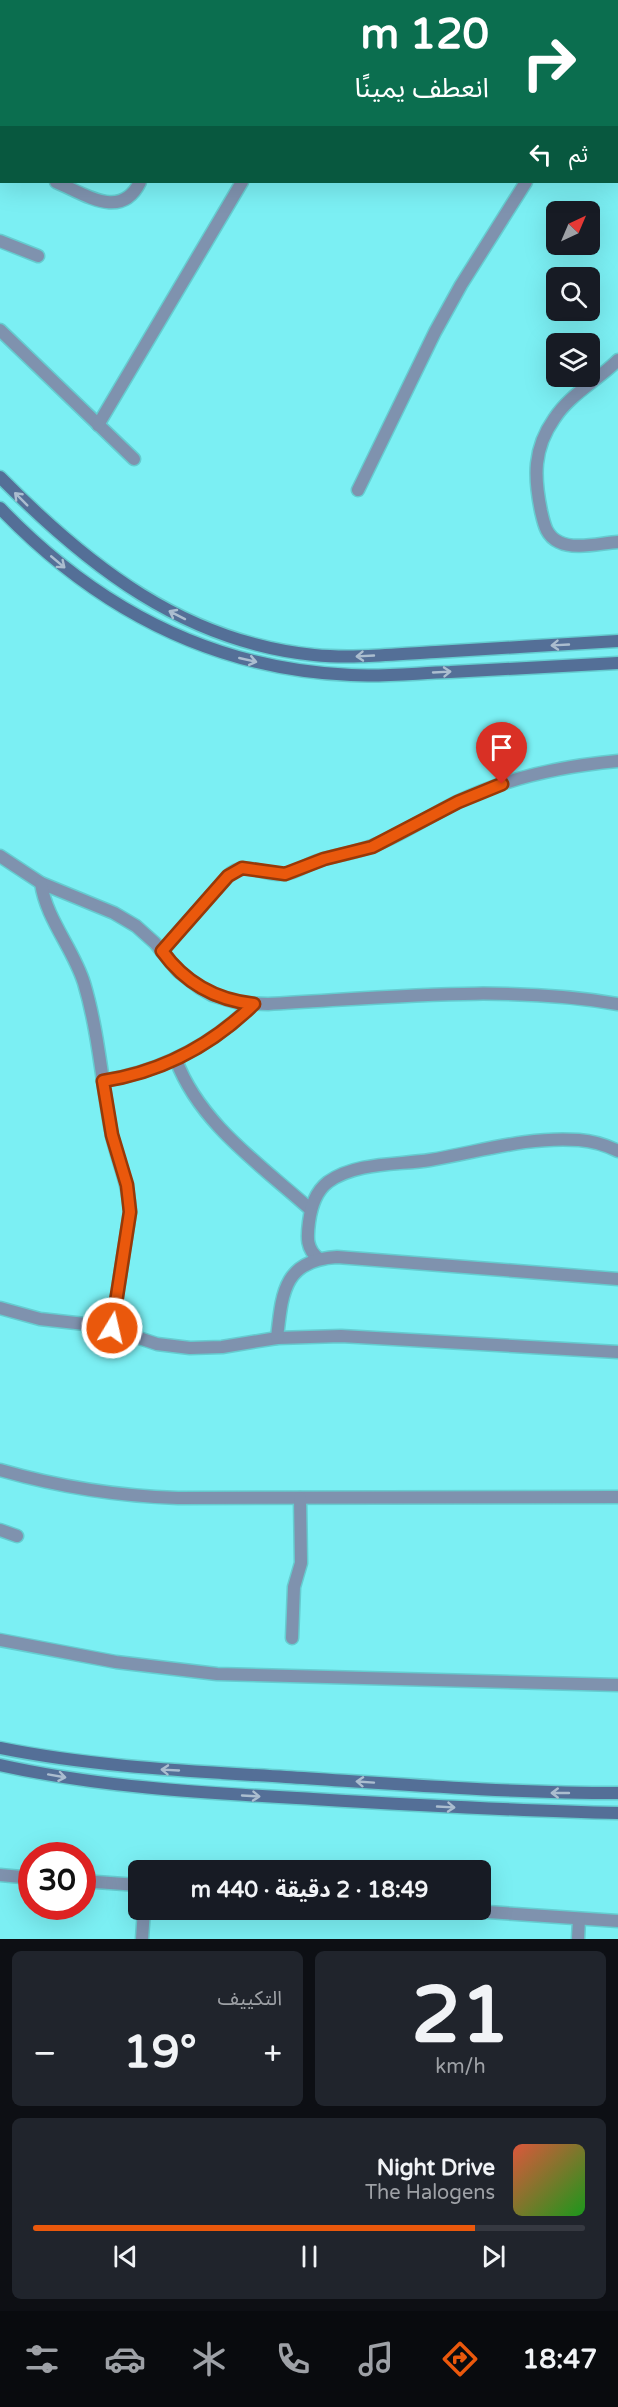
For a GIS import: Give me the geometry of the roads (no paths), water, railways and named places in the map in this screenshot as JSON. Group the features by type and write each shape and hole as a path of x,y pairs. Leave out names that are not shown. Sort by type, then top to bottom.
{"street":[{"path":"58,183 98,200 116,203 131,196 139,183"},
{"path":"98,425 241,183"},
{"path":"358,490 435,332 461,285 525,183"},
{"path":"0,241 38,256"},
{"path":"0,330 134,459"},
{"path":"618,360 575,395 554,418 541,442 535,476 544,525 555,540 571,545 618,542"},
{"path":"0,477 51,528 107,573 173,613 244,642 293,652 357,657 618,642"},
{"path":"0,508 59,564 106,598 147,622 181,638 234,656 291,669 351,675 618,663"},
{"path":"162,951 236,869 247,868 273,874 285,874 324,859 372,847 458,802 502,784 554,770 618,761"},
{"path":"0,856 41,883 125,919 146,934 178,971 200,988 226,999 254,1004 486,995 566,996 618,1004"},
{"path":"41,883 49,912 66,940 84,983 112,1135 127,1185 130,1212 112,1328"},
{"path":"103,1081 140,1074 176,1060 225,1030 254,1004"},
{"path":"176,1060 188,1088 205,1113 311,1210"},
{"path":"319,1259 311,1251 307,1241 311,1210 318,1193 328,1182 346,1173 497,1146 546,1141 590,1141 618,1151"},
{"path":"276,1338 285,1287 296,1272 319,1259 338,1257 618,1279"},
{"path":"0,1308 40,1319 83,1322 112,1328 157,1344 190,1348 222,1347 276,1338 341,1336 618,1352"},
{"path":"0,1470 67,1487 141,1497 618,1497"},
{"path":"292,1638 294,1587 302,1563 300,1498"},
{"path":"0,1530 17,1536"},
{"path":"0,1640 116,1662 217,1674 618,1685"},
{"path":"0,1748 73,1761 153,1769 524,1793 618,1793"},
{"path":"0,1765 107,1784 165,1790 525,1811 618,1813"},
{"path":"0,1875 18,1877"},
{"path":"96,1882 128,1885"},
{"path":"491,1912 618,1921"},
{"path":"578,1939 579,1919"},
{"path":"142,1939 143,1920"}]}
